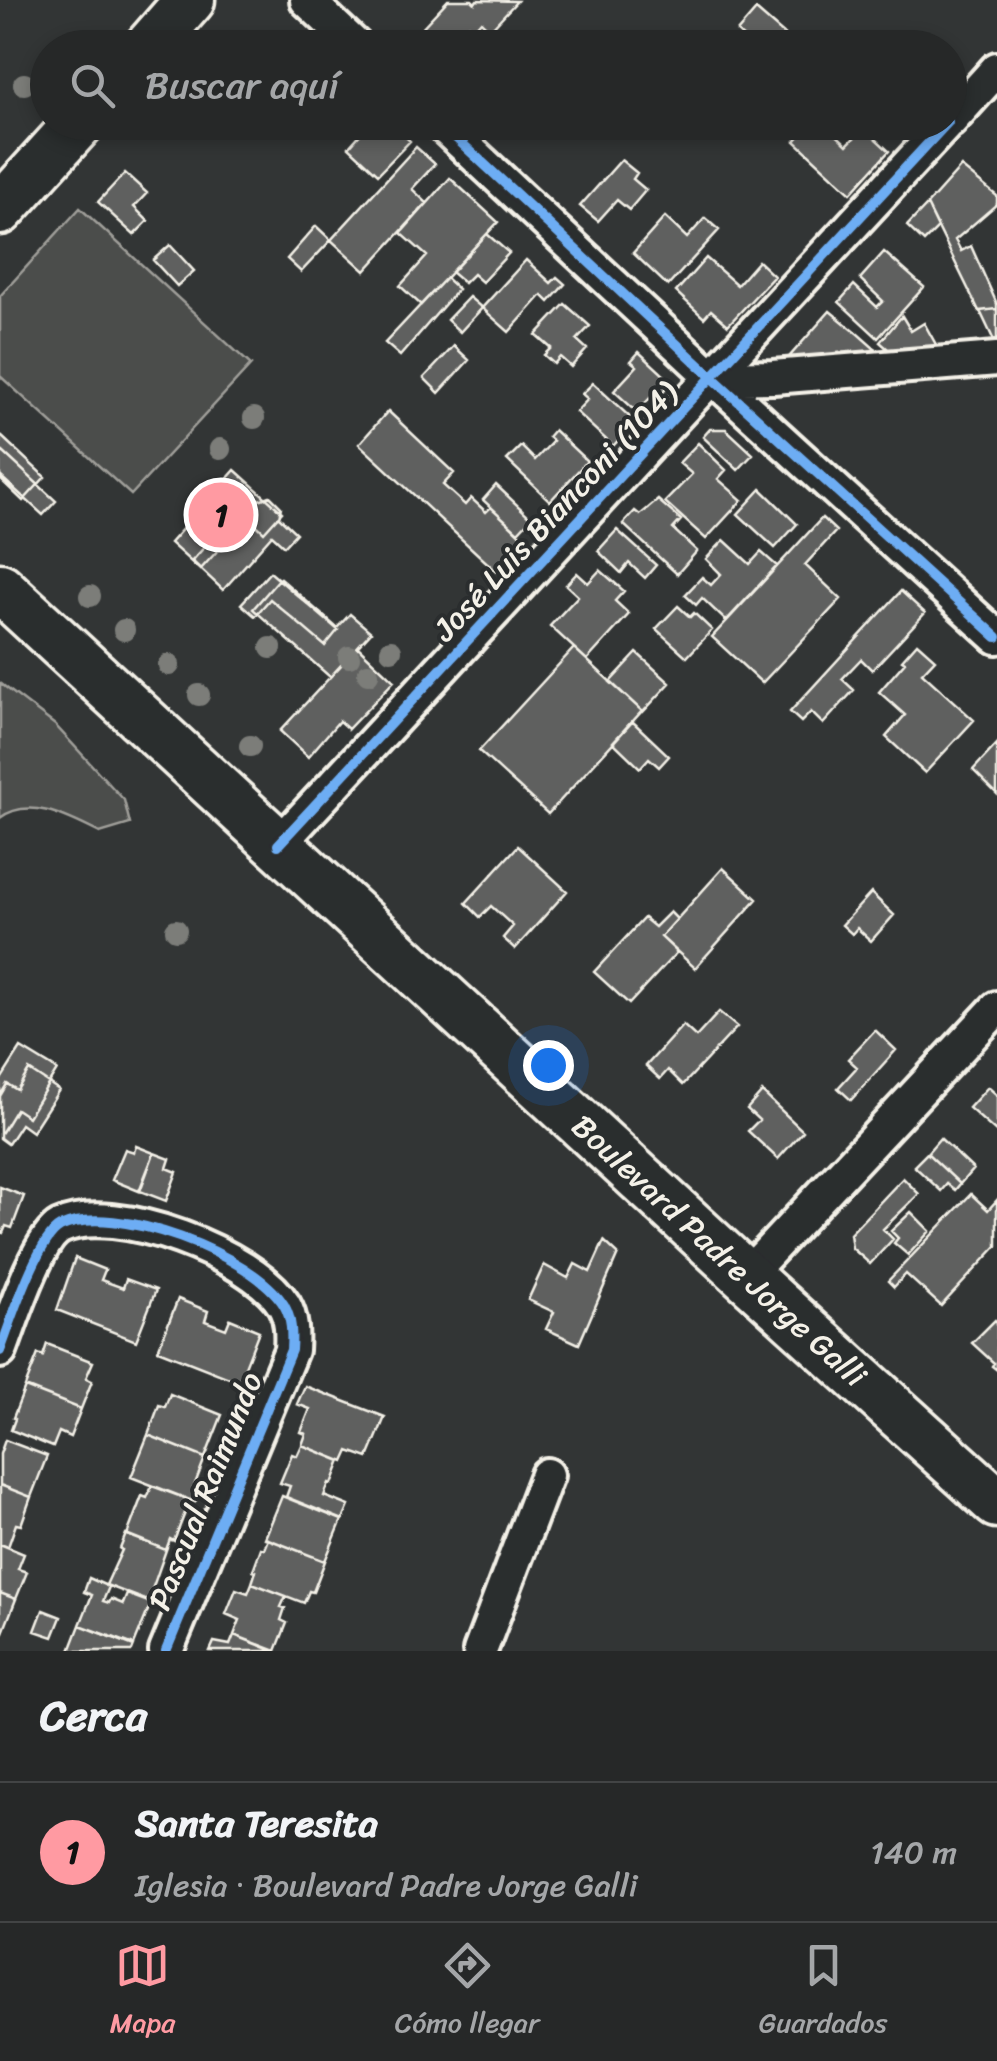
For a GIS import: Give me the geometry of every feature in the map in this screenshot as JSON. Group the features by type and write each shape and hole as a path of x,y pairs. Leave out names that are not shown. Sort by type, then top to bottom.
{"main road":[{"path":"164,30 190,0"},
{"path":"0,210 64,140"},
{"name":"Boulevard Padre Jorge Galli","path":"3,597 997,1502"}],"street":[{"path":"308,0 339,30"},
{"name":"José Luis Bianconi (104)","path":"967,102 997,69"},
{"path":"458,140 997,637"},
{"name":"José Luis Bianconi (104)","path":"278,844 932,140"},
{"path":"713,378 773,377 997,359"},
{"path":"746,1276 997,1008"},
{"name":"Pascual Raimundo","path":"0,1351 42,1246 58,1228 90,1220 140,1225 195,1242 230,1259 263,1282 284,1305 292,1329 291,1350 166,1651"},
{"path":"480,1651 547,1475"}],"shaded area":[{"path":"80,208 251,365 131,495 0,376 0,296"},
{"path":"0,683 55,725 124,800 130,824 100,833 64,816 37,809 12,811 0,818"}],"building":[{"path":"448,0 517,1 490,30 481,21 473,30 468,25 463,30 420,30"},
{"path":"756,10 779,30 739,30"},
{"path":"355,140 410,141 378,174 349,147"},
{"path":"842,140 847,145 852,140 877,140 889,151 851,193 795,141"},
{"path":"416,147 435,164 412,189 427,203 365,271 331,240"},
{"path":"621,160 637,173 633,179 646,190 629,210 617,200 598,221 580,206"},
{"path":"961,167 997,196 997,204 955,240 961,251 971,246 997,309 979,311 927,205"},
{"path":"125,173 147,193 134,207 148,221 134,235 98,202"},
{"path":"450,178 498,222 421,305 400,286 427,256 401,233"},
{"path":"927,205 938,228 924,242 907,226"},
{"path":"665,217 687,238 705,218 719,230 668,286 633,253"},
{"path":"316,226 331,240 301,272 287,259"},
{"path":"487,234 509,253 482,282 473,274 464,283 451,272"},
{"path":"170,245 194,271 177,286 153,260"},
{"path":"884,252 924,287 878,338 839,302 854,285 877,307 883,301 860,279"},
{"path":"706,258 737,285 758,261 774,276 728,325 711,310 704,318 676,292"},
{"path":"526,260 551,283 557,277 565,284 549,302 542,295 509,332 482,308"},
{"path":"446,278 458,289 400,356 385,343"},
{"path":"469,297 482,308 460,332 447,320"},
{"path":"565,304 590,326 577,340 587,349 571,367 560,357 554,364 544,355 551,348 536,335"},
{"path":"997,309 997,347 980,311"},
{"path":"830,311 858,334 892,364 782,365"},
{"path":"902,316 911,331 924,323 944,359 904,363 880,342"},
{"path":"454,346 469,360 439,393 424,378"},
{"path":"639,352 665,376 665,390 637,412 614,391 637,366 631,361"},
{"path":"593,383 632,419 613,446 576,412 588,399 582,394"},
{"path":"388,411 454,473 443,485 465,505 471,498 486,512 491,507 526,540 496,571 359,444"},
{"path":"710,429 726,429 753,454 738,470 703,437"},
{"path":"554,430 587,461 550,501 507,460 521,446 535,460 553,441 548,437"},
{"path":"0,435 45,477 23,501 0,479"},
{"path":"698,443 726,470 718,479 742,500 706,539 665,502 692,474 679,463"},
{"path":"3,452 56,501 43,515 0,476"},
{"path":"235,470 282,512 264,532 248,517 200,570 170,543"},
{"path":"496,485 531,518 518,532 483,500"},
{"path":"761,489 797,524 775,548 738,514"},
{"path":"253,493 259,500 270,496 281,507 279,517 296,533 284,546 272,535 223,590 192,561"},
{"path":"658,500 681,520 673,529 697,551 677,574 623,524 635,511 640,515"},
{"path":"822,518 836,531 805,565 841,599 762,683 712,637"},
{"path":"617,530 656,565 645,578 629,563 621,573 598,551"},
{"path":"724,540 750,564 761,552 777,566 726,621 702,598 696,605 685,595 702,577 711,585 721,574 706,559"},
{"path":"600,570 624,591 615,601 629,614 587,660 550,626 578,596 566,585 577,573 588,583"},
{"path":"270,572 338,630 325,646 270,599 255,616 241,604"},
{"path":"280,578 337,628 350,614 371,632 330,677 253,609"},
{"path":"901,591 925,613 872,670 861,659 842,679 854,690 823,724 811,712 801,722 790,712"},
{"path":"678,606 690,617 694,613 712,630 687,657 656,629"},
{"path":"917,643 935,659 922,673 974,720 925,773 886,737 905,715 879,692"},
{"path":"358,647 394,681 348,729 339,721 308,757 280,731"},
{"path":"574,648 642,711 548,814 479,751"},
{"path":"637,653 670,683 643,712 610,682"},
{"path":"632,721 669,756 659,767 649,758 640,768 613,742"},
{"path":"997,744 997,794 973,770"},
{"path":"518,846 567,891 515,949 503,938 513,926 491,906 480,917 466,903"},
{"path":"723,868 757,899 695,968 661,937"},
{"path":"871,893 894,915 871,941 857,928 852,934 842,925"},
{"path":"670,912 677,919 661,937 677,952 629,1004 594,972 644,918 655,927"},
{"path":"719,1012 737,1027 683,1085 668,1070 660,1079 646,1066 683,1025 696,1037"},
{"path":"875,1030 896,1050 851,1100 838,1088 857,1067 848,1059"},
{"path":"21,1048 57,1070 28,1117 16,1109 2,1132 0,1081"},
{"path":"29,1070 59,1090 32,1132 21,1124 8,1144 0,1138 0,1096 7,1084 17,1090"},
{"path":"988,1087 997,1095 997,1133 969,1108"},
{"path":"762,1092 803,1131 778,1159 748,1131 759,1120 747,1109"},
{"path":"940,1138 973,1169 960,1184 927,1153"},
{"path":"136,1146 154,1153 139,1191 112,1180 125,1149 134,1152"},
{"path":"154,1153 170,1159 167,1168 177,1172 166,1201 140,1191"},
{"path":"927,1153 960,1184 955,1190 947,1184 941,1191 914,1166"},
{"path":"903,1178 919,1194 883,1229 893,1239 870,1264 852,1248 850,1234"},
{"path":"0,1187 24,1196 12,1228 6,1226 3,1233 0,1232"},
{"path":"971,1194 988,1210 997,1200 997,1246 941,1306 906,1274 894,1287 888,1281"},
{"path":"911,1212 930,1231 908,1255 894,1243 898,1238 891,1231"},
{"path":"604,1241 618,1254 579,1344 546,1329 554,1312 528,1300 544,1265 568,1278 575,1264 590,1272"},
{"path":"75,1258 105,1270 101,1280 123,1288 126,1279 156,1290 136,1341 57,1310"},
{"path":"178,1299 208,1311 205,1321 226,1329 230,1319 259,1331 239,1382 158,1350"},
{"path":"997,1322 997,1370 972,1343"},
{"path":"47,1344 93,1362 86,1378 92,1381 81,1409 25,1387 38,1354 43,1356"},
{"path":"305,1386 385,1417 368,1458 349,1451 344,1462 302,1445 306,1434 301,1432 310,1409 297,1404"},
{"path":"25,1387 81,1409 70,1437 59,1432 53,1447 11,1430"},
{"path":"170,1394 222,1415 205,1458 148,1435 159,1405 165,1407"},
{"path":"148,1435 205,1458 195,1484 201,1486 195,1502 131,1477"},
{"path":"5,1440 47,1456 31,1497 0,1485 0,1454"},
{"path":"302,1445 341,1461 324,1496 349,1506 343,1520 286,1497 290,1486 280,1483 292,1454 297,1456"},
{"path":"0,1485 31,1497 8,1547 0,1544"},
{"path":"152,1486 190,1500 174,1541 170,1539 166,1550 127,1535 142,1496 147,1498"},
{"path":"282,1496 342,1520 325,1561 265,1538"},
{"path":"126,1534 166,1550 148,1601 106,1585"},
{"path":"268,1539 325,1561 313,1592 309,1591 304,1603 252,1583 261,1548"},
{"path":"0,1544 24,1554 18,1569 27,1572 16,1599 0,1593"},
{"path":"89,1578 109,1587 103,1601 109,1603 111,1599 123,1604 127,1594 151,1603 134,1645 80,1625 92,1595 84,1592"},
{"path":"252,1583 286,1596 281,1620 287,1623 276,1651 234,1635 240,1620 226,1614 236,1589 248,1593"},
{"path":"0,1593 16,1599 0,1640"},
{"path":"43,1610 61,1617 53,1637 35,1631"},
{"path":"80,1625 134,1646 132,1651 70,1651"},
{"path":"234,1635 274,1651 210,1651 214,1642 230,1645"}],"cycle path":[{"path":"458,140 997,637"},
{"path":"278,845 931,140"},
{"path":"0,1351 42,1248 60,1227 84,1221 146,1227 214,1251 268,1286 284,1305 291,1327 291,1350 166,1651"}],"place":[{"name":"Santa Teresita","path":"221,515"}]}
